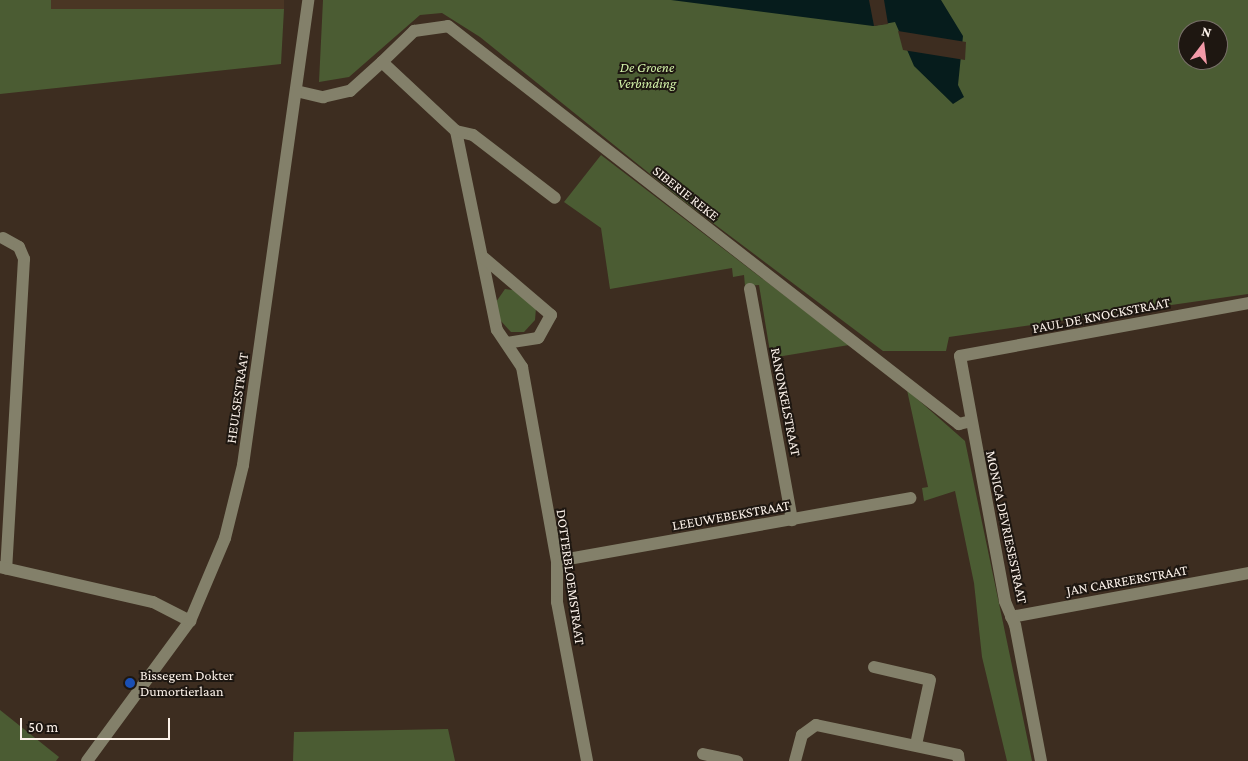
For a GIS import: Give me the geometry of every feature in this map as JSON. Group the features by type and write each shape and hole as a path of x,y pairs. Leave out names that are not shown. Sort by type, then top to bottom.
{"street":[{"name":"HEULSESTRAAT","path":"87,761 190,621 226,538 243,465 308,0"},
{"name":"SIBERIE REKE","path":"382,62 414,31 448,26 960,424 971,421"},
{"path":"296,91 323,97 350,91 382,62 456,131 473,135 555,198"},
{"name":"DOTTERBLOEMSTRAAT","path":"456,131 484,258 497,330 522,367 557,561 557,602 587,761"},
{"path":"3,238 20,247 24,259 3,568 153,602 190,621"},
{"path":"484,258 551,315 538,338 506,344"},
{"name":"RANONKELSTRAAT","path":"750,289 792,520"},
{"name":"PAUL DE KNOCKSTRAAT","path":"960,356 1248,303"},
{"name":"MONICA DEVRIESESTRAAT","path":"960,356 971,421 1041,761"},
{"name":"LEEUWEBEKSTRAAT","path":"557,561 910,498"},
{"name":"JAN CARREERSTRAAT","path":"1011,617 1248,573"},
{"path":"874,667 930,680 916,745"},
{"path":"795,761 802,735 812,725 958,755 959,761"},
{"path":"704,754 737,761"}],"shaded area":[{"path":"51,0 284,0 284,9 51,9"}],"green space":[{"path":"0,0 51,0 51,9 284,9 281,64 0,94"},
{"name":"De Groene Verbinding","path":"323,0 1248,0 1248,294 949,337 946,351 883,351 681,199 480,37 442,13 420,15 349,77 319,82"},
{"path":"601,155 849,345 771,358 759,285 745,286 744,275 733,277 732,268 610,289 601,228 564,202"},
{"path":"505,289 513,290 536,308 535,320 524,332 511,332 500,320 496,302"},
{"path":"907,390 965,441 1032,761 1007,761 982,657 974,583 955,491 924,501 922,488 928,487"},
{"path":"0,710 59,757 56,761 0,761"},
{"path":"448,729 455,761 293,761 294,732"}],"water":[{"path":"671,0 941,0 963,36 958,85 964,97 953,104 914,66 895,22 873,26"}],"pier":[{"path":"869,0 884,0 888,24 874,26"},
{"path":"898,31 966,42 965,60 903,50"}],"place":[{"name":"Bissegem Dokter Dumortierlaan","path":"130,683"}]}
